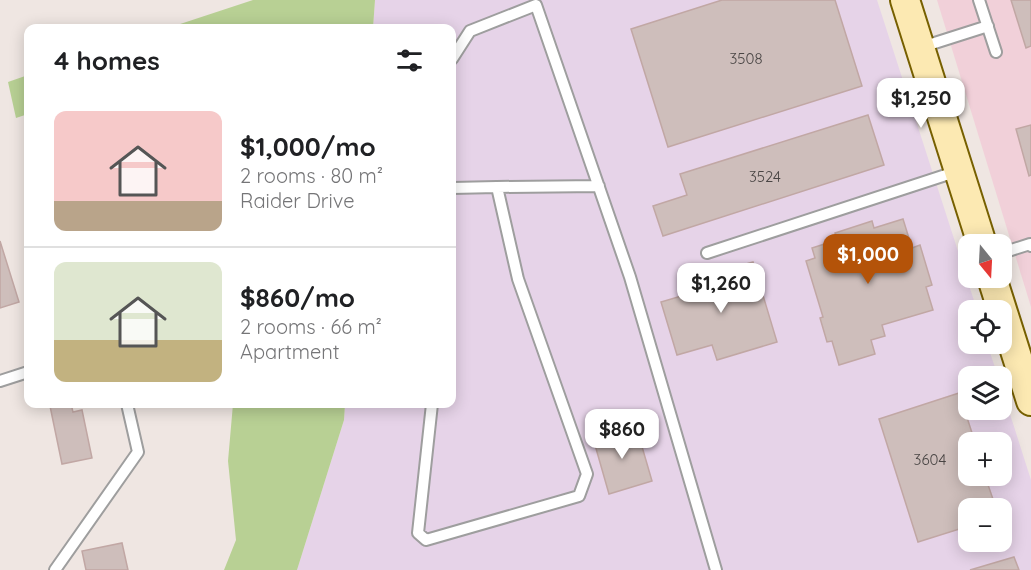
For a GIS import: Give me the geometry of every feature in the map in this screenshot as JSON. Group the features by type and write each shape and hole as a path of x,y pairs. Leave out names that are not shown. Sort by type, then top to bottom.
{"main road":[{"path":"905,0 979,234"},
{"path":"996,288 1026,366 1031,401"}],"lane":[{"path":"979,0 996,52"},
{"path":"456,53 470,31 536,5 630,277 716,570"},
{"path":"920,48 988,26"},
{"path":"707,253 959,171"},
{"path":"456,188 598,186"},
{"path":"432,408 418,533 426,540 579,496 587,474 518,279 497,187"},
{"path":"1012,250 1030,244 1031,246"},
{"path":"0,381 24,373"},
{"path":"55,570 138,452 128,408"}],"shaded area":[{"path":"375,0 877,0 958,251 958,288 970,288 974,300 958,300 958,354 990,354 995,366 958,366 958,420 1012,420 1031,480 1031,570 297,570 344,420 345,408 456,408 456,24 373,24"},
{"path":"937,0 1031,0 1031,307 1012,245 1012,234 1009,234"}],"green space":[{"path":"253,0 375,0 373,24 180,24"},
{"path":"24,76 24,115 16,118 8,82"},
{"path":"233,408 345,408 344,420 297,570 224,570 236,540 228,461"}],"building":[{"path":"722,0 835,0 862,86 668,147 631,29"},
{"path":"1011,0 1031,0 1031,46 1026,48"},
{"path":"868,115 884,165 663,236 653,206 687,195 680,174"},
{"path":"1031,125 1031,175 1029,176 1016,129"},
{"path":"903,219 912,248 920,245 932,285 926,287 933,310 882,325 885,336 871,340 875,354 839,365 832,341 827,342 820,318 823,317 806,261 815,258 812,248 837,240 835,233 872,221 874,228"},
{"path":"0,241 19,302 0,308"},
{"path":"753,262 777,342 717,360 712,345 677,355 661,302 695,292 692,280"},
{"path":"958,393 958,420 968,420 972,432 958,432 958,486 988,486 993,498 958,498 958,529 918,542 879,419"},
{"path":"50,408 72,408 73,412 82,410 92,458 62,464"},
{"path":"636,426 652,481 609,494 593,438"},
{"path":"122,543 128,570 86,570 82,551"},
{"path":"1014,557 1019,570 970,570"}]}
